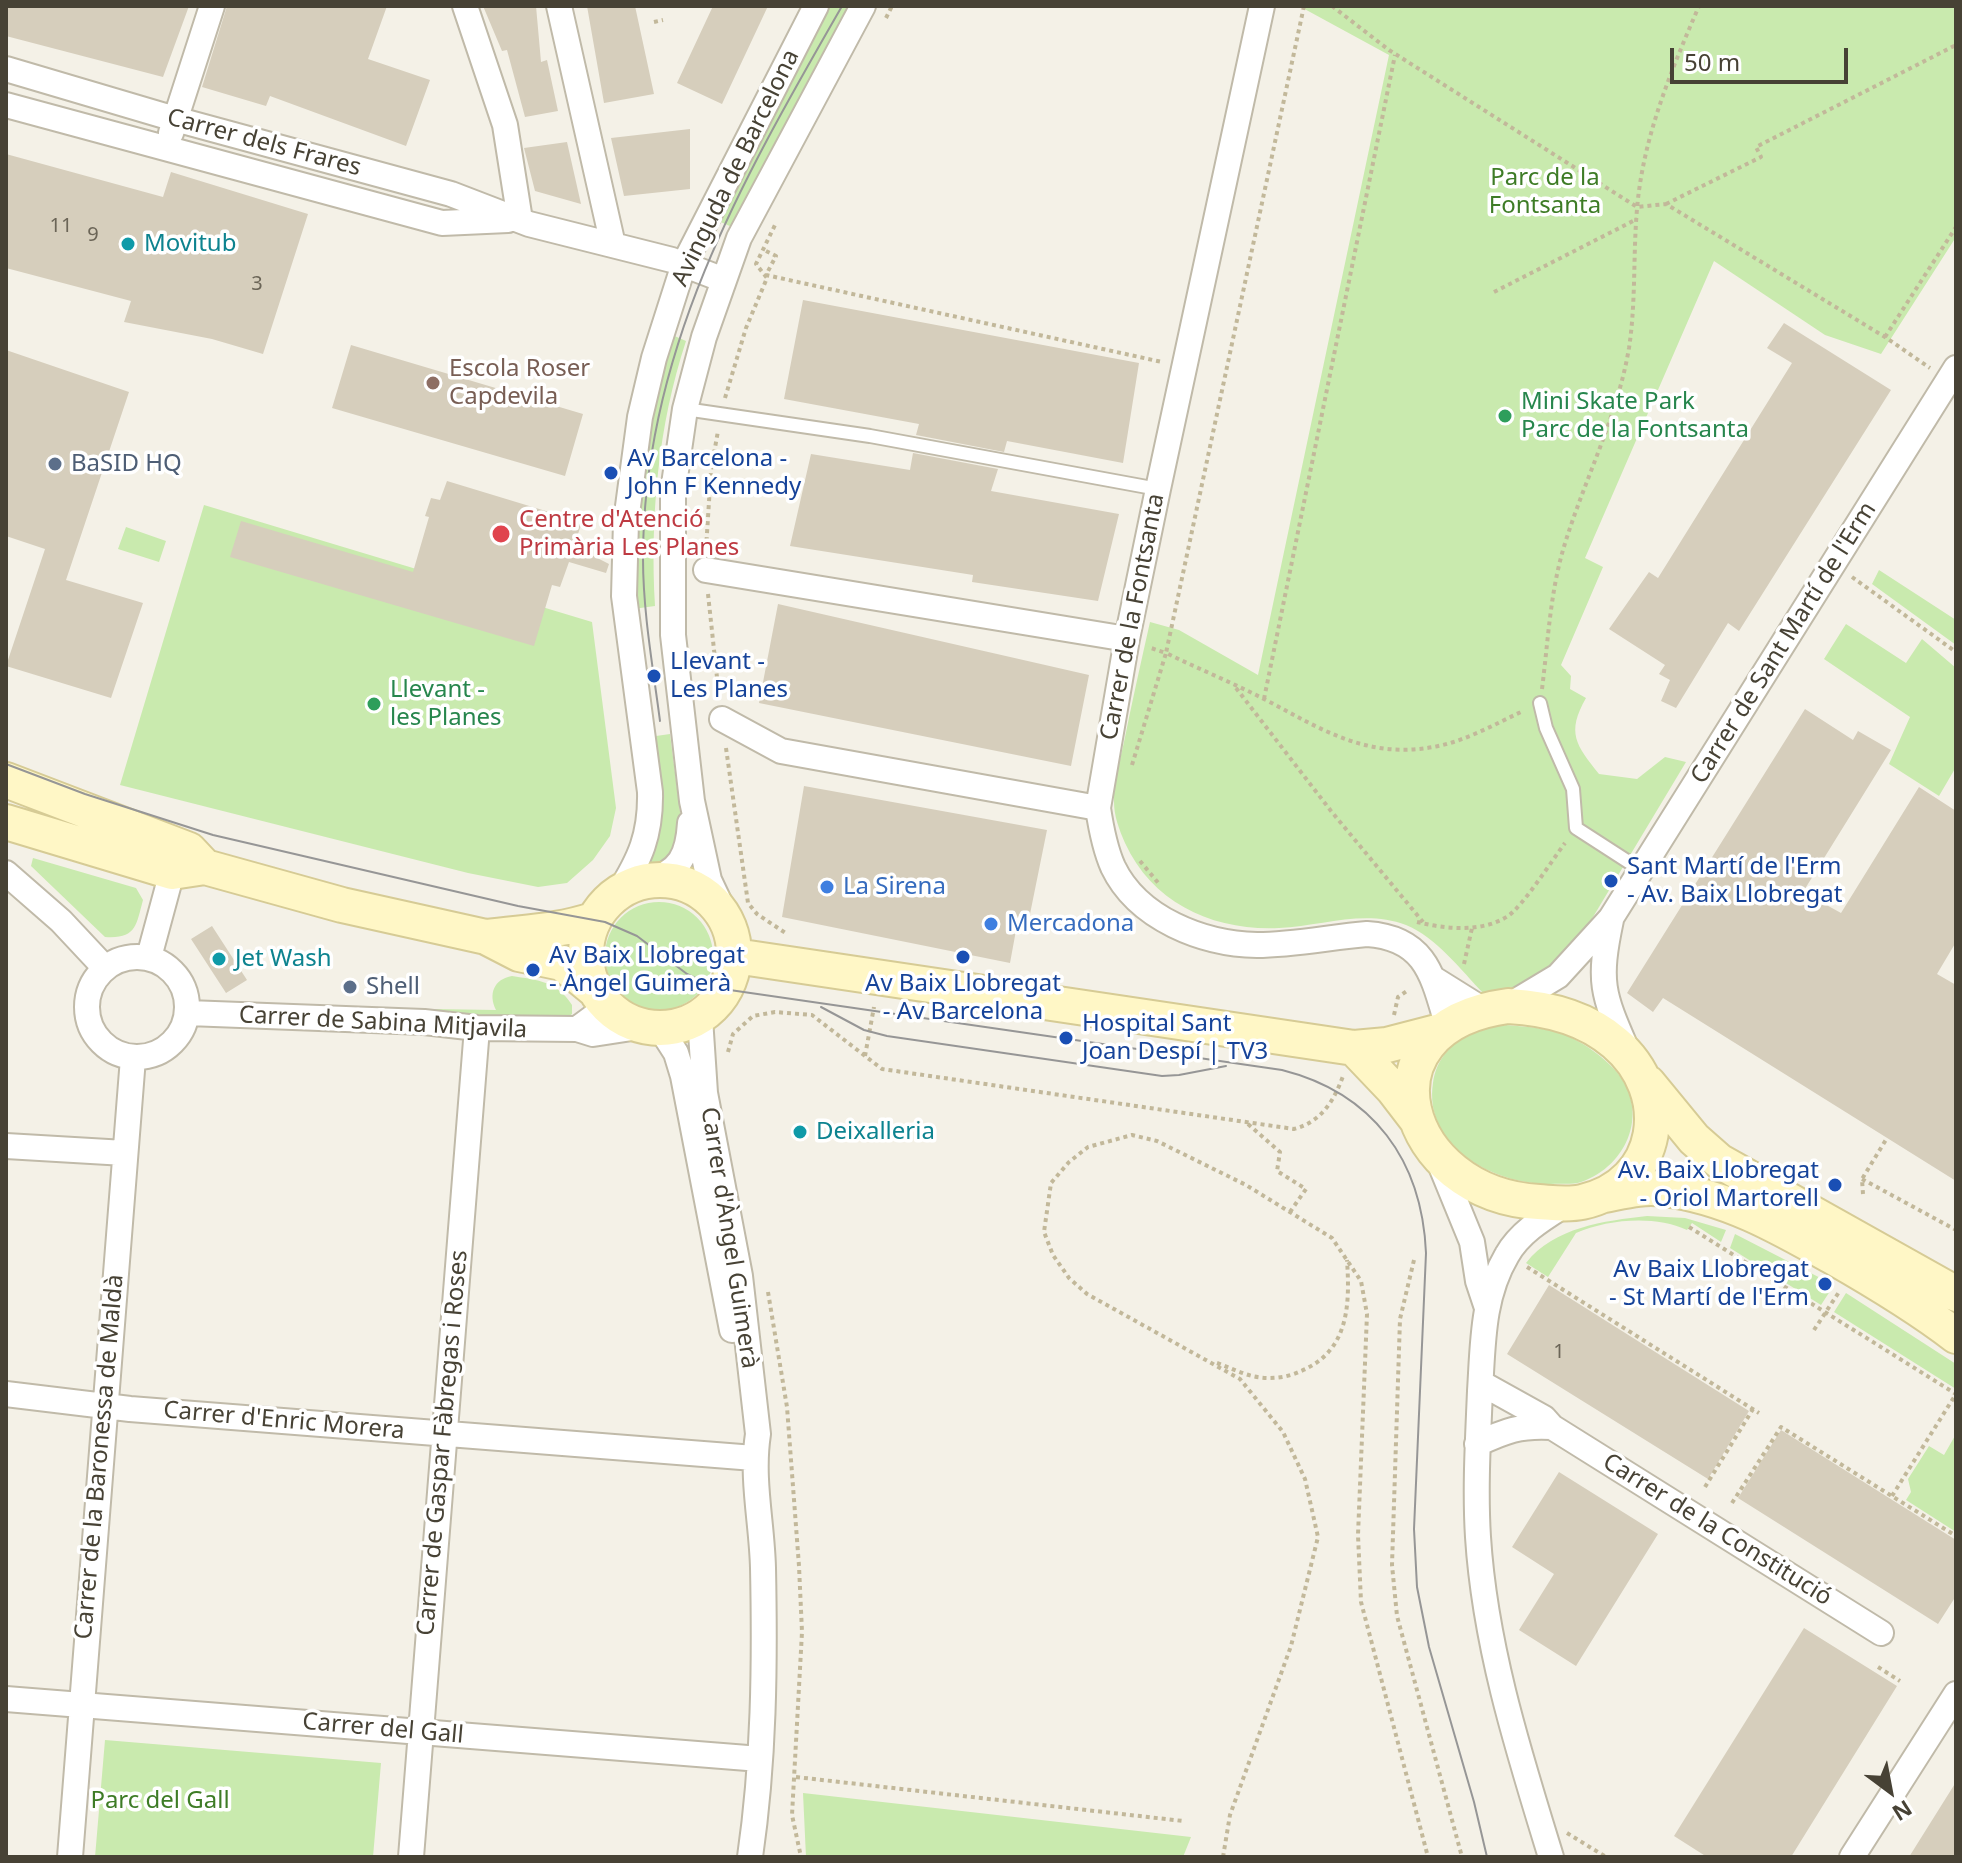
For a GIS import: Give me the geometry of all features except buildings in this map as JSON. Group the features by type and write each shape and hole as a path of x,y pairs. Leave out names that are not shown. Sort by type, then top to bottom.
{"street":[{"path":"167,148 212,6"},
{"path":"465,6 505,125 520,220"},
{"path":"559,6 613,245"},
{"name":"Avinguda de Barcelona","path":"633,888 651,820 624,596 626,521 640,417 654,358 684,264 814,6"},
{"name":"Avinguda de Barcelona","path":"692,801 672,605 673,491 685,409 704,337 739,238 863,6"},
{"name":"Carrer de la Fontsanta","path":"1262,6 1127,639 1098,808 1107,848 1124,884 1149,908 1176,926 1230,943 1261,945 1367,934 1384,935 1404,942 1419,954 1434,979 1444,1029"},
{"name":"Carrer dels Frares","path":"6,69 175,119 451,194 520,220 684,264 724,280"},
{"name":"Carrer dels Frares","path":"6,105 442,223 520,220"},
{"name":"Carrer de Sant Martí de l'Erm","path":"1495,1008 1558,976 1611,918 1952,375"},
{"path":"706,570 1127,639"},
{"path":"722,719 781,751 1098,808"},
{"path":"6,780 189,850 189,870 149,957"},
{"path":"577,1029 596,1015 599,997 588,973 585,957 586,939 593,920 604,905 633,888 663,877 684,856 689,839 692,801"},
{"path":"6,822 189,870 486,937 519,954 562,963 571,968 628,1021 652,1027 676,1028 700,1018 714,1005 732,974 735,956 732,931 709,880 692,801"},
{"path":"6,873 61,921 105,968"},
{"path":"633,888 678,882 706,894 726,916"},
{"name":"Carrer de Sant Martí de l'Erm","path":"1611,918 1604,953 1604,991 1636,1067"},
{"path":"486,937 522,932 544,933 593,920"},
{"path":"134,955 149,957 174,972 185,987 188,1013 185,1026 169,1046 157,1054 133,1058 110,1050 101,1042 88,1018 86,1003 92,983 105,968 116,960 134,955"},
{"path":"735,956 1354,1048 1387,1045 1444,1029"},
{"name":"Carrer de la Fontsanta","path":"1434,979 1495,1008"},
{"path":"1416,1119 1411,1098 1415,1072 1424,1051 1459,1018 1495,1008 1553,1012 1575,1019 1614,1042 1694,1139 1719,1161 1956,1294"},
{"name":"Carrer de Sabina Mitjavila","path":"188,1013 424,1022 477,1028 577,1029 593,1034 652,1027"},
{"name":"Carrer d'Àngel Guimerà","path":"700,1018 705,1093 740,1276 758,1434 754,1458 763,1561 765,1651 760,1759 750,1857"},
{"name":"Carrer d'Àngel Guimerà","path":"652,1027 676,1053 683,1076 735,1345 746,1436 754,1458"},
{"name":"Carrer de Gaspar Fàbregas i Roses","path":"411,1857 477,1028"},
{"path":"1354,1048 1393,1089 1416,1119 1437,1156 1472,1242 1478,1281 1486,1305"},
{"name":"Carrer de la Baronessa de Maldà","path":"70,1857 133,1058"},
{"path":"1600,1196 1622,1184 1638,1167 1648,1146 1653,1123 1651,1100 1636,1067"},
{"path":"6,1146 125,1153"},
{"path":"1437,1156 1457,1173 1501,1196 1525,1202 1566,1204 1639,1188 1664,1189 1711,1199 1743,1210 1862,1273 1956,1336"},
{"path":"1551,1857 1504,1699 1485,1600 1478,1538 1477,1444 1486,1305 1496,1275 1522,1236 1566,1204"},
{"name":"Carrer de la Constitució","path":"1481,1383 1544,1418 1552,1427 1881,1633"},
{"name":"Carrer d'Enric Morera","path":"6,1394 105,1406 754,1458"},
{"path":"1477,1444 1513,1428 1530,1425 1552,1427"},
{"path":"1852,1857 1956,1694"},
{"name":"Carrer del Gall","path":"6,1699 760,1759"}],"lane":[{"path":"685,409 870,436 1158,489"},
{"path":"1540,703 1546,728 1573,789 1576,828 1641,870"}],"path":[{"path":"1129,772 1166,653 1304,6"},
{"path":"1332,6 1395,53 1637,207 1666,204 1761,157 1756,147 1956,45"},
{"path":"1166,653 1264,699 1338,739 1390,749 1432,747 1460,739 1540,703 1562,555 1603,444 1629,348 1637,207 1653,126 1699,6"},
{"path":"654,22 663,20"},
{"path":"1264,699 1395,53"},
{"path":"1666,204 1952,375"},
{"path":"1494,292 1637,219"},
{"path":"1885,337 1956,227"},
{"path":"768,240 765,250 776,256 746,328 722,413 711,470 706,570 722,719 748,903 765,921 789,935"},
{"path":"759,268 766,275 1184,367"},
{"path":"1834,564 1956,652"},
{"path":"1233,685 1424,924"},
{"path":"1416,922 1444,928 1472,928 1508,916 1576,828"},
{"path":"1135,854 1162,887"},
{"path":"1464,964 1472,928"},
{"path":"865,1056 879,979"},
{"path":"727,1055 733,1034 753,1016 775,1012 812,1015 882,1069 1294,1129 1307,1126 1329,1105"},
{"path":"1246,1122 1280,1152 1277,1171 1306,1189 1290,1212"},
{"path":"1223,1857 1230,1815 1291,1646 1318,1537 1305,1479 1283,1432 1240,1379 1087,1294 1069,1278 1053,1255 1044,1232 1051,1183 1069,1162 1088,1147 1132,1135 1157,1141 1246,1185 1332,1238 1361,1281 1367,1314 1358,1535 1361,1602 1428,1857"},
{"path":"1863,1194 1862,1179 1887,1138"},
{"path":"1862,1179 1956,1230"},
{"path":"1689,1227 1956,1394 1892,1496"},
{"path":"1204,1358 1254,1377 1277,1378 1297,1374 1315,1365 1335,1348 1349,1299 1347,1258"},
{"path":"1414,1260 1400,1319 1392,1565 1397,1616 1462,1857"},
{"path":"1520,1263 1756,1411 1705,1487"},
{"path":"1814,1330 1844,1285"},
{"path":"1732,1503 1781,1427 1956,1536"},
{"path":"1878,1667 1900,1681"},
{"path":"795,1777 1183,1821"},
{"path":"1566,1833 1606,1857"}],"green space":[{"path":"830,6 849,6 732,227 716,220"},
{"name":"Parc de la Fontsanta","path":"1299,6 1956,6 1956,237 1881,354 1825,335 1714,261 1585,558 1603,567 1561,665 1571,676 1570,689 1586,698 1576,721 1576,738 1584,755 1599,774 1637,779 1665,757 1686,762 1587,927 1558,964 1529,984 1483,993 1428,937 1390,920 1359,918 1255,928 1209,919 1188,910 1152,882 1125,843 1116,817 1116,779 1150,622 1179,630 1258,675 1389,55"},
{"path":"670,334 686,341 676,373 658,472 654,539 655,606 633,609 641,454"},
{"name":"Llevant - les Planes","path":"204,505 592,622 616,808 610,836 593,860 567,883 538,887 468,873 120,785"},
{"path":"126,527 166,541 159,562 118,549"},
{"path":"1879,570 1956,620 1956,645 1872,584"},
{"path":"1846,624 1906,663 1922,639 1956,668 1956,767 1939,796 1889,764 1910,717 1824,659"},
{"path":"670,734 681,819 674,854 649,867 649,737"},
{"path":"33,858 136,888 143,900 133,929 123,936 105,937 31,866"},
{"path":"659,902 680,906 697,918 709,935 713,956 709,977 697,994 680,1006 659,1010 638,1006 621,994 609,977 605,956 609,935 621,918 638,906"},
{"path":"512,976 553,986 572,1005 572,1014 566,1018 431,1013 431,1009 496,1010 494,988 501,980"},
{"path":"1506,1025 1548,1030 1572,1038 1605,1061 1626,1086 1631,1102 1629,1135 1622,1150 1597,1174 1570,1184 1529,1183 1508,1178 1467,1158 1439,1126 1433,1106 1433,1083 1441,1060 1457,1042 1471,1033"},
{"path":"1647,1216 1685,1218 1726,1230 1721,1242 1692,1223 1687,1230 1661,1222 1617,1222 1576,1233 1548,1277 1526,1263 1537,1251 1565,1234 1614,1220"},
{"path":"1735,1234 1834,1285 1821,1305 1730,1248"},
{"path":"1846,1293 1956,1364 1956,1389 1834,1312"},
{"path":"1956,1434 1956,1532 1906,1500 1911,1492 1908,1479 1929,1446 1944,1455"},
{"name":"Parc del Gall","path":"105,1740 381,1763 373,1857 95,1857"},
{"path":"803,1793 1191,1837 1183,1857 806,1857"}],"tram line":[{"path":"660,721 643,579 647,482 660,409 680,339 705,270 735,203 842,6"},
{"path":"6,764 85,794 213,835 518,906 605,922 637,936 687,974 716,988 1282,1070 1342,1095 1366,1113 1387,1135 1403,1160 1415,1188 1422,1219 1426,1253 1414,1529 1417,1587 1429,1647 1487,1857"},
{"path":"821,1007 864,1030 887,1036 1162,1076 1226,1066"}],"place":[{"name":"Movitub","path":"128,244"},
{"name":"Escola Roser Capdevila","path":"433,383"},
{"name":"Mini Skate Park Parc de la Fontsanta","path":"1505,416"},
{"name":"BaSID HQ","path":"55,464"},
{"name":"Av Barcelona - John F Kennedy","path":"611,473"},
{"name":"Centre d'Atenció Primària Les Planes","path":"501,534"},
{"name":"Llevant - Les Planes","path":"654,676"},
{"name":"Llevant - les Planes","path":"374,704"},
{"name":"Sant Martí de l'Erm - Av. Baix Llobregat","path":"1611,881"},
{"name":"La Sirena","path":"827,887"},
{"name":"Mercadona","path":"991,924"},
{"name":"Av Baix Llobregat - Av Barcelona","path":"963,957"},
{"name":"Jet Wash","path":"219,959"},
{"name":"Av Baix Llobregat - Àngel Guimerà","path":"533,970"},
{"name":"Shell","path":"350,987"},
{"name":"Hospital Sant Joan Despí | TV3","path":"1066,1038"},
{"name":"Deixalleria","path":"800,1132"},
{"name":"Av. Baix Llobregat - Oriol Martorell","path":"1835,1185"},
{"name":"Av Baix Llobregat - St Martí de l'Erm","path":"1825,1284"}]}
